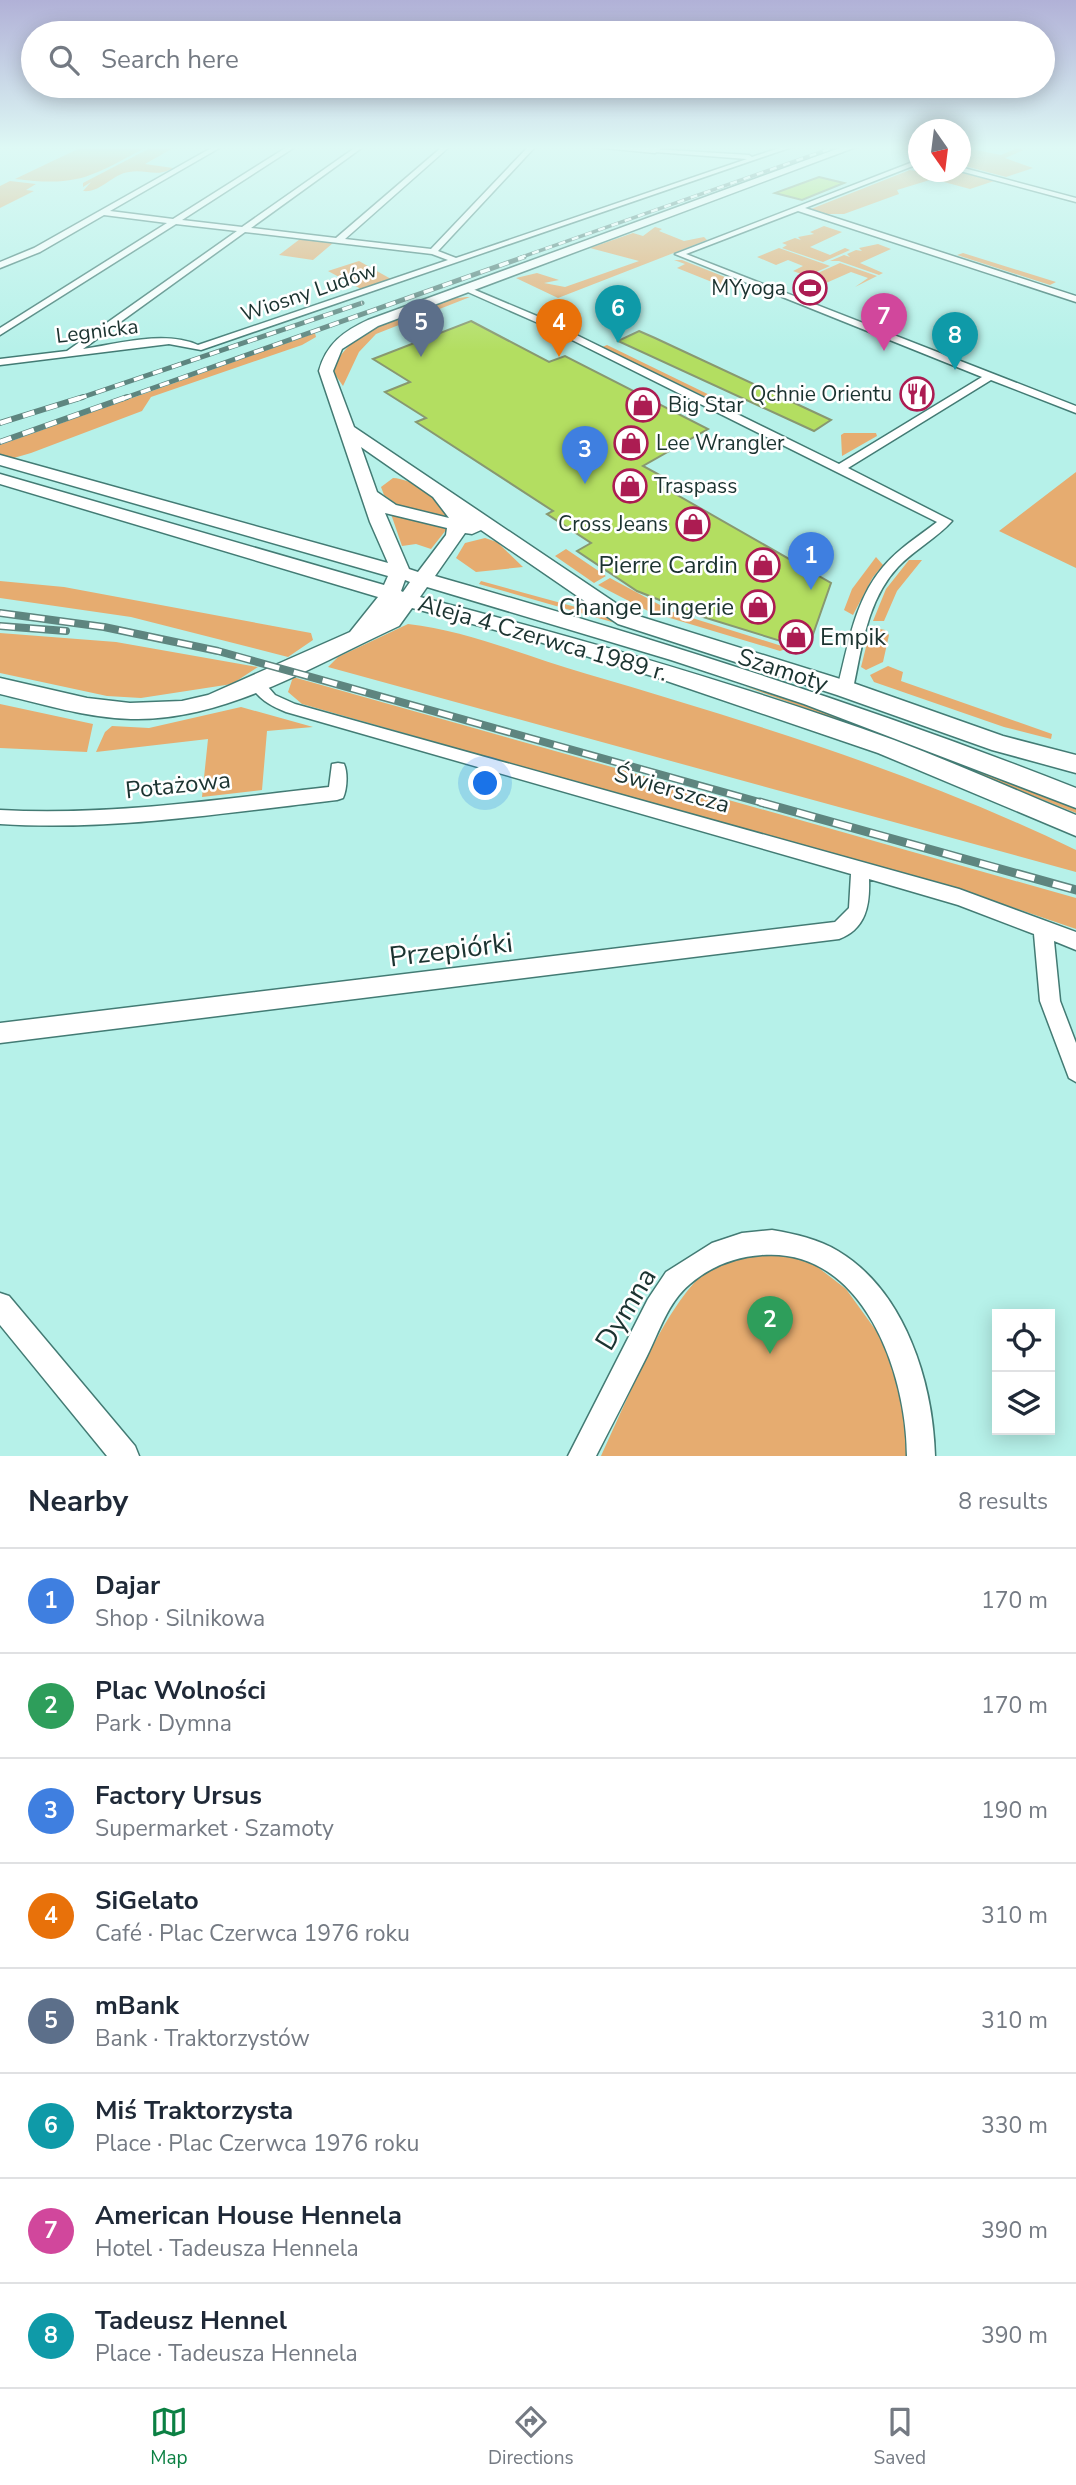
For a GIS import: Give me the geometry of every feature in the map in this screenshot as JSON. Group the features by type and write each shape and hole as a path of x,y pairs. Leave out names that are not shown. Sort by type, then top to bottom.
{"main road":[{"name":"Aleja 4 Czerwca 1989 r.","path":"0,460 131,497"},
{"name":"Aleja 4 Czerwca 1989 r.","path":"400,598 537,634 796,714 984,786 1076,826"}],"street":[{"path":"0,264 32,253 100,215"},
{"path":"121,215 433,252 455,260"},
{"path":"0,332 184,215"},
{"path":"69,354 265,215"},
{"path":"338,241 368,215"},
{"path":"433,252 468,215"},
{"name":"Wiosny Ludów","path":"198,348 588,215"},
{"path":"0,686 87,706 147,711 199,705 257,684 392,621 400,598 399,574 394,551 379,522 326,371 335,348 362,328 666,215"},
{"path":"779,215 679,254 1076,410"},
{"path":"818,215 1076,299"},
{"path":"0,264 5,268 0,272"},
{"path":"465,289 526,314 946,521 886,571 868,602 845,689"},
{"name":"Legnicka","path":"0,362 169,341 184,342 198,348"},
{"path":"838,469 990,376"},
{"name":"Szamoty","path":"345,428 625,619 845,689 1000,744 1076,764"},
{"path":"370,495 374,482 383,477 406,475 416,478"},
{"name":"Aleja 4 Czerwca 1989 r.","path":"0,479 349,580 400,598"},
{"path":"400,598 422,581 455,533 454,510 439,493"},
{"path":"370,495 390,509 455,533"},
{"name":"Aleja 4 Czerwca 1989 r.","path":"131,497 326,552 832,703 942,743 1076,798"},
{"path":"326,552 365,547 374,540 379,522"},
{"name":"Szamoty","path":"455,533 483,533 507,540"},
{"name":"Świerszcza","path":"257,684 270,699 291,708 959,897 1076,941"},
{"name":"Potażowa","path":"0,817 84,820 337,793 338,769"},
{"name":"Przepiórki","path":"0,1033 839,930 854,921 859,908 860,870"},
{"path":"1043,927 1050,1001 1076,1071"},
{"name":"Dymna","path":"582,1456 656,1310 680,1276 704,1258 731,1245 766,1240 795,1245 823,1256 866,1290 893,1331 909,1380 922,1437 921,1456"},
{"path":"0,1305 125,1456"}],"shaded area":[{"path":"824,226 842,232 810,247 830,255 845,248 850,250 823,262 782,248 787,245 782,243 795,238 801,240 798,237 814,234 810,232"},
{"path":"655,227 684,241 704,237 707,240 558,298 516,278 537,273 559,280 544,283 565,287 639,261 590,248 633,233 643,236"},
{"path":"300,239 333,243 313,260 279,255"},
{"path":"878,244 891,249 860,263 883,273 879,275 839,261 830,261 844,255 850,257 847,254 856,250 862,251 859,248"},
{"path":"779,248 830,266 807,276 793,271 803,266 788,260 776,265 757,257"},
{"path":"963,253 1056,282 1050,285 957,255"},
{"path":"674,260 682,260 735,281 722,286 677,268 685,264"},
{"path":"359,261 391,279 361,289 328,271"},
{"path":"840,263 877,276 855,287 868,278 851,272 826,283 809,277"},
{"path":"470,297 376,334 359,352 343,386 334,373 339,358 369,330 412,310"},
{"path":"315,333 316,337 302,345 151,397 142,411 0,462 0,445"},
{"path":"607,345 724,402 720,404 602,347"},
{"path":"876,433 877,436 842,456 841,435"},
{"path":"1076,472 1076,568 999,531"},
{"path":"393,478 409,482 425,491 439,504 448,518 399,506 384,495 381,487"},
{"path":"391,514 446,530 431,549 416,544 402,546"},
{"path":"485,538 497,542 523,567 476,572 456,558 465,543"},
{"path":"566,549 606,576 594,583 555,556"},
{"path":"876,557 883,565 873,577 853,615 844,610 852,589"},
{"path":"909,560 922,560 897,591 884,621 873,621 886,589"},
{"path":"610,578 673,612 788,648 780,651 650,612 598,585"},
{"path":"0,581 64,587 311,633 313,640 288,657 131,617 0,598"},
{"path":"481,581 583,609 592,608 619,624 479,584"},
{"path":"408,624 453,632 498,645 774,731 896,774 957,797 1076,850 1076,872 328,667 338,657"},
{"path":"871,627 885,630 889,635 883,662 866,670 861,667"},
{"path":"0,633 116,642 258,667 232,684 141,698 107,696 0,673"},
{"path":"888,666 903,672 901,681 1052,734 1051,739 1004,727 874,682 870,675"},
{"path":"293,677 1076,898 1076,929 988,899 302,704 288,692"},
{"path":"744,686 818,707 1076,807 1076,813 896,741"},
{"path":"0,704 93,724 87,752 0,748"},
{"path":"241,707 313,727 267,731 262,790 202,797 208,739 96,752 105,732 112,726 149,728"},
{"path":"783,1254 815,1265 846,1289 880,1336 897,1371 911,1456 601,1456 635,1381 665,1324 698,1279 722,1261"}],"building":[{"path":"471,321 549,362 565,356 708,429 643,466 667,479 658,484 831,583 810,643 797,646 700,616 637,591 577,551 591,543 547,514 553,511 416,422 426,418 385,392 410,382 373,359"},
{"path":"639,331 831,420 814,431 618,341"}],"railway":[{"path":"519,258 642,215"},
{"path":"122,399 524,257"},
{"path":"82,397 362,303"},
{"path":"0,423 82,397"},
{"path":"77,399 82,397"},
{"path":"0,442 127,397"},
{"path":"0,613 104,627 218,651 766,804"},
{"path":"0,626 66,631"},
{"path":"760,802 1076,890"}],"place":[{"name":"MYyoga","path":"810,288"},
{"name":"Miś Traktorzysta","path":"618,343"},
{"name":"American House Hennela","path":"884,351"},
{"name":"mBank","path":"421,357"},
{"name":"SiGelato","path":"559,357"},
{"name":"Tadeusz Hennel","path":"955,370"},
{"name":"Qchnie Orientu","path":"917,394"},
{"name":"Big Star","path":"643,405"},
{"name":"Lee Wrangler","path":"631,443"},
{"name":"Factory Ursus","path":"585,484"},
{"name":"Traspass","path":"630,486"},
{"name":"Cross Jeans","path":"693,524"},
{"name":"Pierre Cardin","path":"763,565"},
{"name":"Dajar","path":"811,590"},
{"name":"Change Lingerie","path":"758,607"},
{"name":"Empik","path":"796,637"},
{"name":"Plac Wolności","path":"770,1354"}]}
